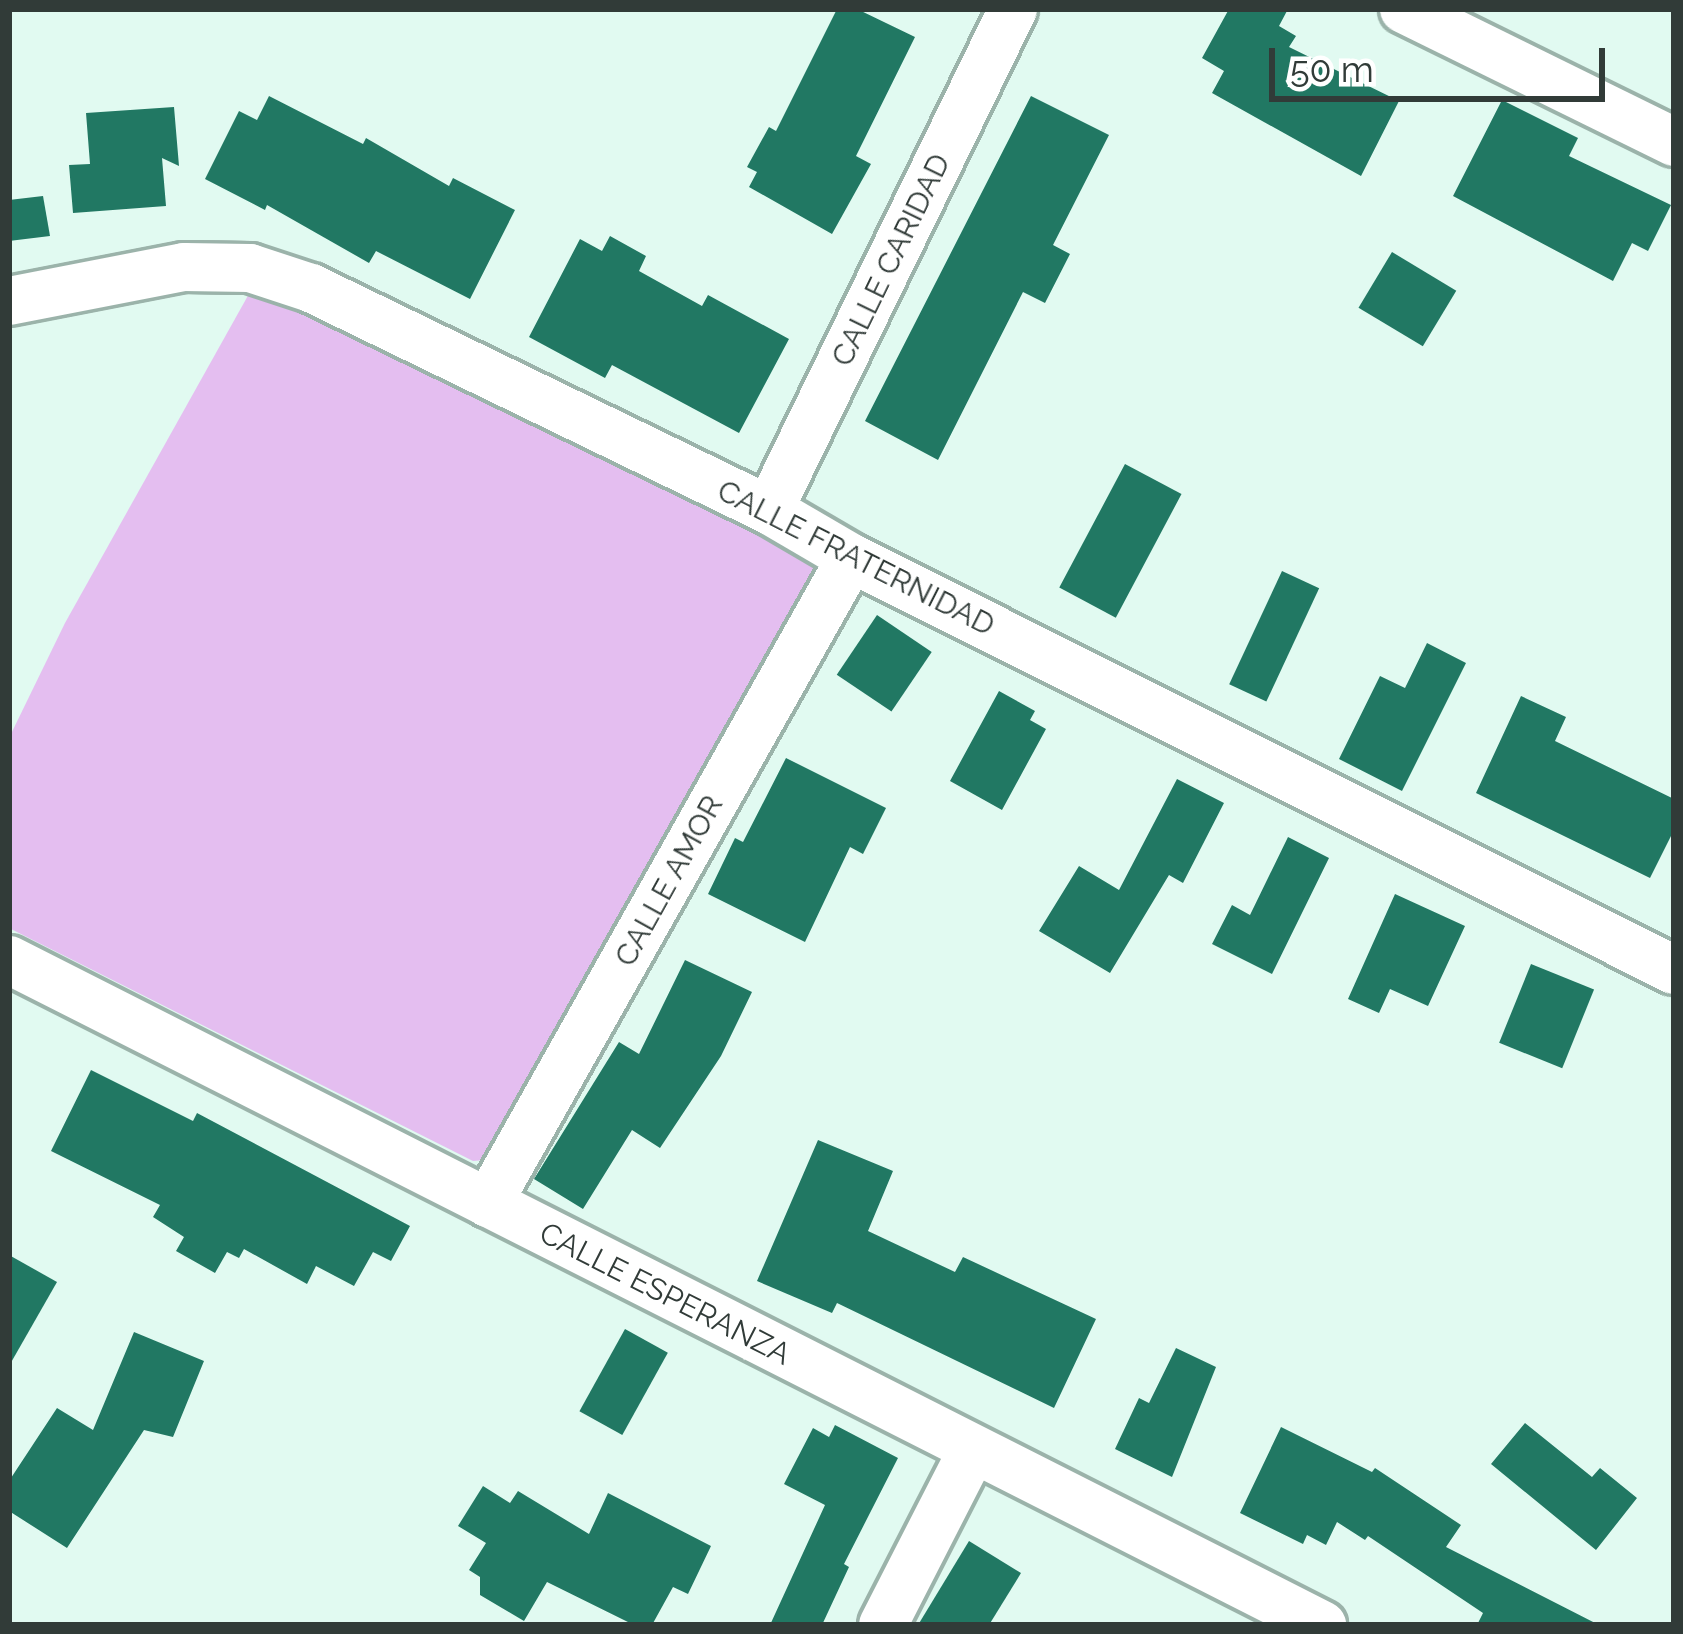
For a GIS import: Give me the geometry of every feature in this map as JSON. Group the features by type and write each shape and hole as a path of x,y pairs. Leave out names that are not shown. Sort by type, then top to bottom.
{"street":[{"name":"CALLE CARIDAD","path":"769,511 1013,9"},
{"path":"1404,9 1674,142"},
{"name":"CALLE FRATERNIDAD","path":"9,301 184,267 250,268 311,288 769,511 851,558 1674,970"},
{"name":"CALLE AMOR","path":"488,1203 851,558"},
{"name":"CALLE ESPERANZA","path":"9,960 1322,1625"},
{"path":"883,1625 972,1451"}],"shaded area":[{"path":"266,288 805,540 821,568 495,1153 484,1160 473,1161 9,928 9,738 65,623 250,292"}],"building":[{"path":"837,9 857,9 915,37 856,156 871,164 832,234 749,187 757,172 747,167 769,127 776,131"},
{"path":"1229,9 1288,9 1279,26 1296,36 1289,47 1399,101 1361,176 1212,93 1224,71 1202,58"},
{"path":"269,96 363,144 366,138 449,186 453,178 515,210 470,299 376,251 369,263 267,205 265,210 205,179 239,111 257,120"},
{"path":"1031,96 1109,135 1053,245 1070,254 1045,303 1023,292 938,460 865,421"},
{"path":"1502,100 1578,138 1569,156 1671,205 1648,251 1632,243 1613,281 1453,196"},
{"path":"174,107 179,166 162,158 166,206 73,213 69,165 90,164 86,113"},
{"path":"43,196 50,236 9,241 9,200"},
{"path":"610,236 646,256 639,271 702,306 708,295 789,339 739,433 612,365 605,378 529,337 580,239 602,251"},
{"path":"1392,252 1456,291 1423,346 1359,308"},
{"path":"1125,464 1182,494 1116,618 1059,588"},
{"path":"1282,571 1319,588 1266,702 1229,684"},
{"path":"877,615 932,652 891,712 837,675"},
{"path":"1427,643 1466,663 1402,791 1339,759 1380,676 1405,688"},
{"path":"999,691 1035,711 1030,720 1046,729 1002,810 950,781"},
{"path":"1521,696 1566,717 1555,741 1674,799 1674,830 1650,878 1476,793"},
{"path":"786,758 886,808 863,854 850,847 805,942 708,894 735,838 743,842"},
{"path":"1177,779 1224,803 1183,883 1169,875 1110,973 1039,931 1079,866 1119,890"},
{"path":"1288,837 1329,858 1272,974 1212,944 1232,905 1250,915"},
{"path":"1395,894 1465,926 1428,1006 1390,989 1379,1013 1348,999"},
{"path":"685,960 752,992 721,1056 660,1148 632,1130 583,1209 534,1179 619,1042 639,1054"},
{"path":"1531,964 1594,989 1562,1068 1499,1043"},
{"path":"91,1070 193,1121 197,1113 410,1226 391,1261 373,1252 354,1286 316,1266 307,1284 244,1249 239,1258 227,1252 215,1273 176,1251 184,1237 153,1217 160,1205 51,1151"},
{"path":"818,1140 893,1171 868,1231 955,1272 963,1257 1096,1319 1054,1408 837,1303 832,1313 757,1281"},
{"path":"9,1255 57,1282 9,1366"},
{"path":"625,1329 668,1353 622,1435 579,1411"},
{"path":"134,1332 204,1361 173,1437 144,1430 67,1548 9,1511 9,1481 57,1408 93,1430"},
{"path":"1176,1348 1216,1367 1172,1477 1115,1449 1139,1398 1149,1403"},
{"path":"1525,1423 1592,1477 1600,1468 1637,1498 1596,1550 1491,1464"},
{"path":"835,1425 898,1458 844,1564 849,1567 822,1625 770,1625 825,1505 784,1484 813,1428 829,1437"},
{"path":"1281,1427 1372,1472 1375,1468 1461,1525 1446,1547 1599,1625 1477,1625 1483,1613 1368,1536 1365,1540 1337,1522 1326,1545 1307,1535 1303,1544 1240,1513"},
{"path":"483,1486 510,1503 518,1491 589,1534 608,1493 711,1546 688,1594 673,1587 652,1625 634,1625 547,1582 524,1621 480,1595 480,1577 469,1570 486,1543 458,1526"},
{"path":"969,1541 1021,1573 989,1625 918,1625"}]}
